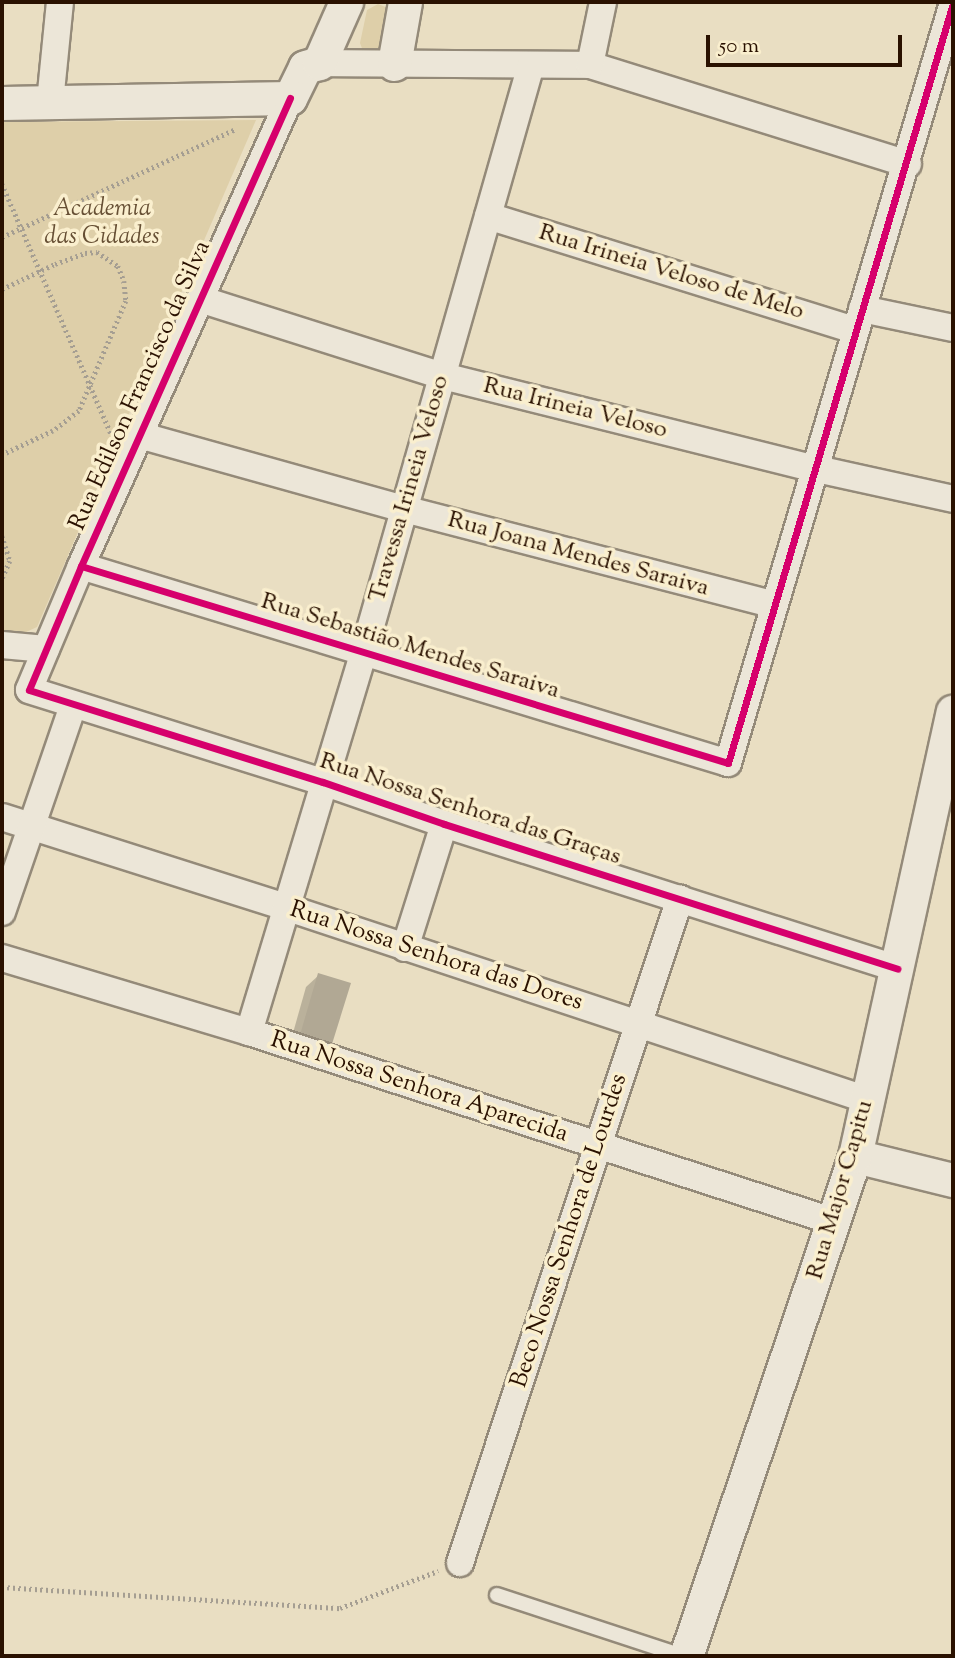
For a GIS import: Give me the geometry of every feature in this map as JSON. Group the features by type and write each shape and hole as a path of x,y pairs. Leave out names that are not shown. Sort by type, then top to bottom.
{"street":[{"path":"50,102 60,2"},
{"path":"319,63 346,2"},
{"path":"394,64 405,2"},
{"path":"590,65 603,2"},
{"path":"774,605 817,469 858,319 908,164 953,3"},
{"path":"2,103 290,98 305,67 319,63 590,65 908,164"},
{"name":"Travessa Irineia Veloso","path":"249,1032 363,654 531,65"},
{"name":"Rua Edilson Francisco da Silva","path":"29,690 81,566 290,98"},
{"name":"Rua Irineia Veloso de Melo","path":"488,216 858,319 953,328"},
{"name":"Rua Irineia Veloso","path":"202,300 443,376 817,469 953,499"},
{"name":"Rua Joana Mendes Saraiva","path":"139,435 404,509 774,605"},
{"name":"Rua Sebastião Mendes Saraiva","path":"81,566 363,654 729,763 774,605"},
{"path":"2,645 46,649"},
{"name":"Rua Nossa Senhora das Graças","path":"29,690 73,706 323,782 443,824 897,969"},
{"path":"2,912 73,706"},
{"name":"Rua Major Capitu","path":"685,1656 835,1222 855,1156 953,712"},
{"name":"Rua Nossa Senhora das Dores","path":"2,817 285,907 868,1100"},
{"path":"405,948 443,824"},
{"name":"Beco Nossa Senhora de Lourdes","path":"460,1563 680,898"},
{"name":"Rua Nossa Senhora Aparecida","path":"2,958 249,1032 835,1222"},
{"path":"855,1156 953,1180"}],"lane":[{"path":"497,1595 685,1656"}],"path":[{"path":"2,237 243,126"},
{"path":"2,184 92,385 125,468"},
{"path":"2,289 85,253 97,252 118,266 124,281 126,301 79,411 72,419 2,455"},
{"path":"2,536 10,561 2,579"},
{"path":"2,1587 340,1608 460,1563"}],"green space":[{"path":"378,4 388,8 382,51 363,51 360,43 367,10"},
{"name":"Academia das Cidades","path":"256,120 37,627 24,633 2,632 2,122"}],"building":[{"path":"318,973 351,983 332,1044 300,1035"}],"cycle path":[{"path":"81,566 728,763 953,3"},
{"path":"290,98 81,566 29,690 323,782 444,824 897,969"}]}
